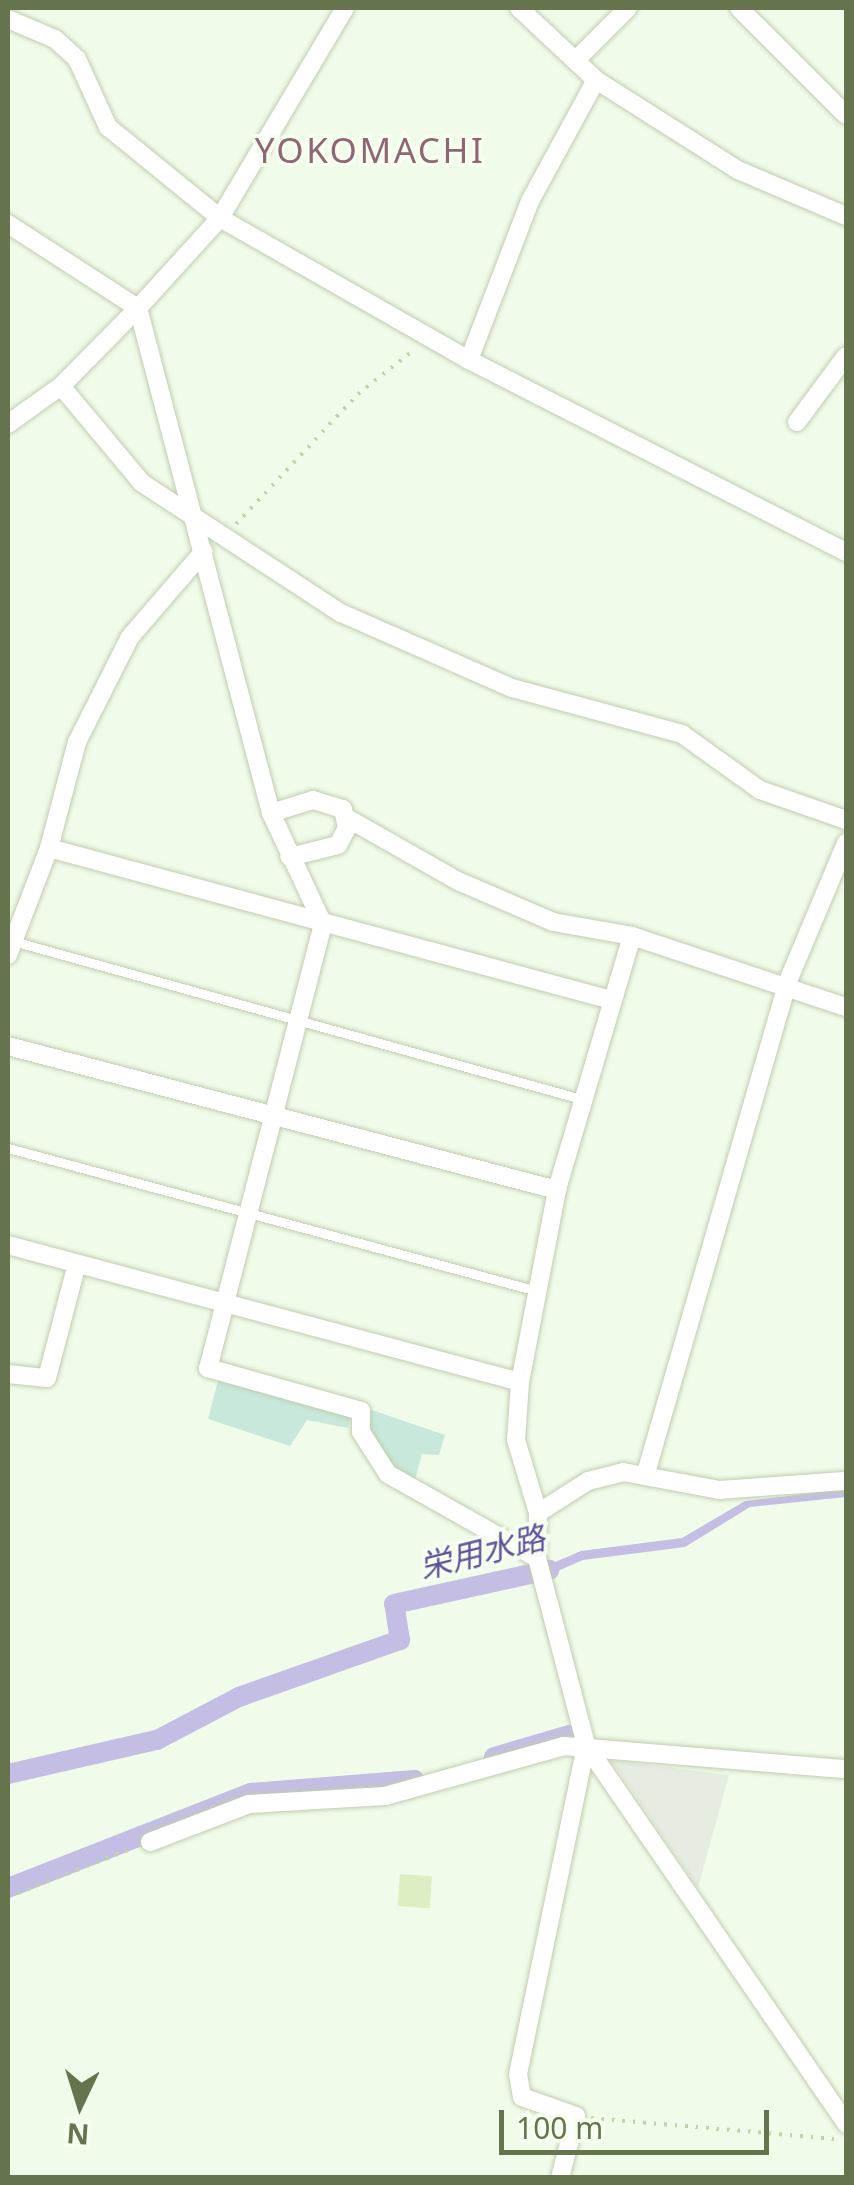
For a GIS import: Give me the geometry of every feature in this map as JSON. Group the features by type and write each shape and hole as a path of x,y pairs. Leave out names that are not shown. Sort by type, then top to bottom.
{"street":[{"path":"8,424 61,386 220,218 345,8"},
{"path":"519,8 596,80 738,170 846,216"},
{"path":"577,60 628,8"},
{"path":"739,8 846,115"},
{"path":"8,19 54,39 77,59 108,127 220,218 469,360 846,552"},
{"path":"469,360 530,201 596,80"},
{"path":"8,224 138,308 196,513 271,813 289,857 320,904 323,924 222,1301 208,1368 361,1411 361,1432 388,1474 536,1558"},
{"path":"797,422 846,356"},
{"path":"61,386 142,483 228,533 340,613 512,688 682,734 760,790 846,820"},
{"path":"10,948 48,848 77,742 130,637 204,552"},
{"path":"271,813 326,800 347,818 458,881 554,922 632,936 788,981 846,1007"},
{"path":"289,857 338,845 347,818"},
{"path":"646,1473 788,981 846,844"},
{"path":"48,848 611,1000"},
{"path":"632,936 557,1190 543,1292 520,1382 516,1440 538,1514 536,1558 586,1745 846,2124"},
{"path":"8,1046 557,1190"},
{"path":"8,1245 520,1382"},
{"path":"8,1374 48,1378 77,1264"},
{"path":"538,1514 588,1481 646,1473 719,1490 846,1481"},
{"path":"560,2178 576,2116 522,2096 518,2074 586,1745"},
{"path":"150,1842 249,1804 386,1796 586,1745 846,1769"}],"lane":[{"path":"10,948 299,1018 582,1098"},
{"path":"8,1148 247,1208 543,1292"}],"path":[{"path":"228,533 358,394 430,337"},
{"path":"8,1897 150,1842"},
{"path":"576,2116 846,2140"}],"shaded area":[{"path":"846,1489 846,1497 750,1507 685,1547 583,1560 528,1584 527,1574 581,1551 682,1538 745,1501"},
{"path":"611,1760 729,1775 698,1888"}],"green space":[{"path":"218,1381 351,1415 348,1428 307,1420 290,1446 208,1419"},
{"path":"369,1409 445,1435 439,1455 422,1454 415,1480 390,1466 367,1429"}],"building":[{"path":"400,1874 432,1876 430,1908 398,1906"}],"waterway":[{"name":"栄用水路","path":"8,1774 157,1740 239,1697 400,1640 394,1604 549,1570"},
{"path":"494,1757 569,1735"},
{"path":"8,1888 251,1793 414,1780"}],"district":[{"name":"YOKOMACHI","path":"370,150"}]}
